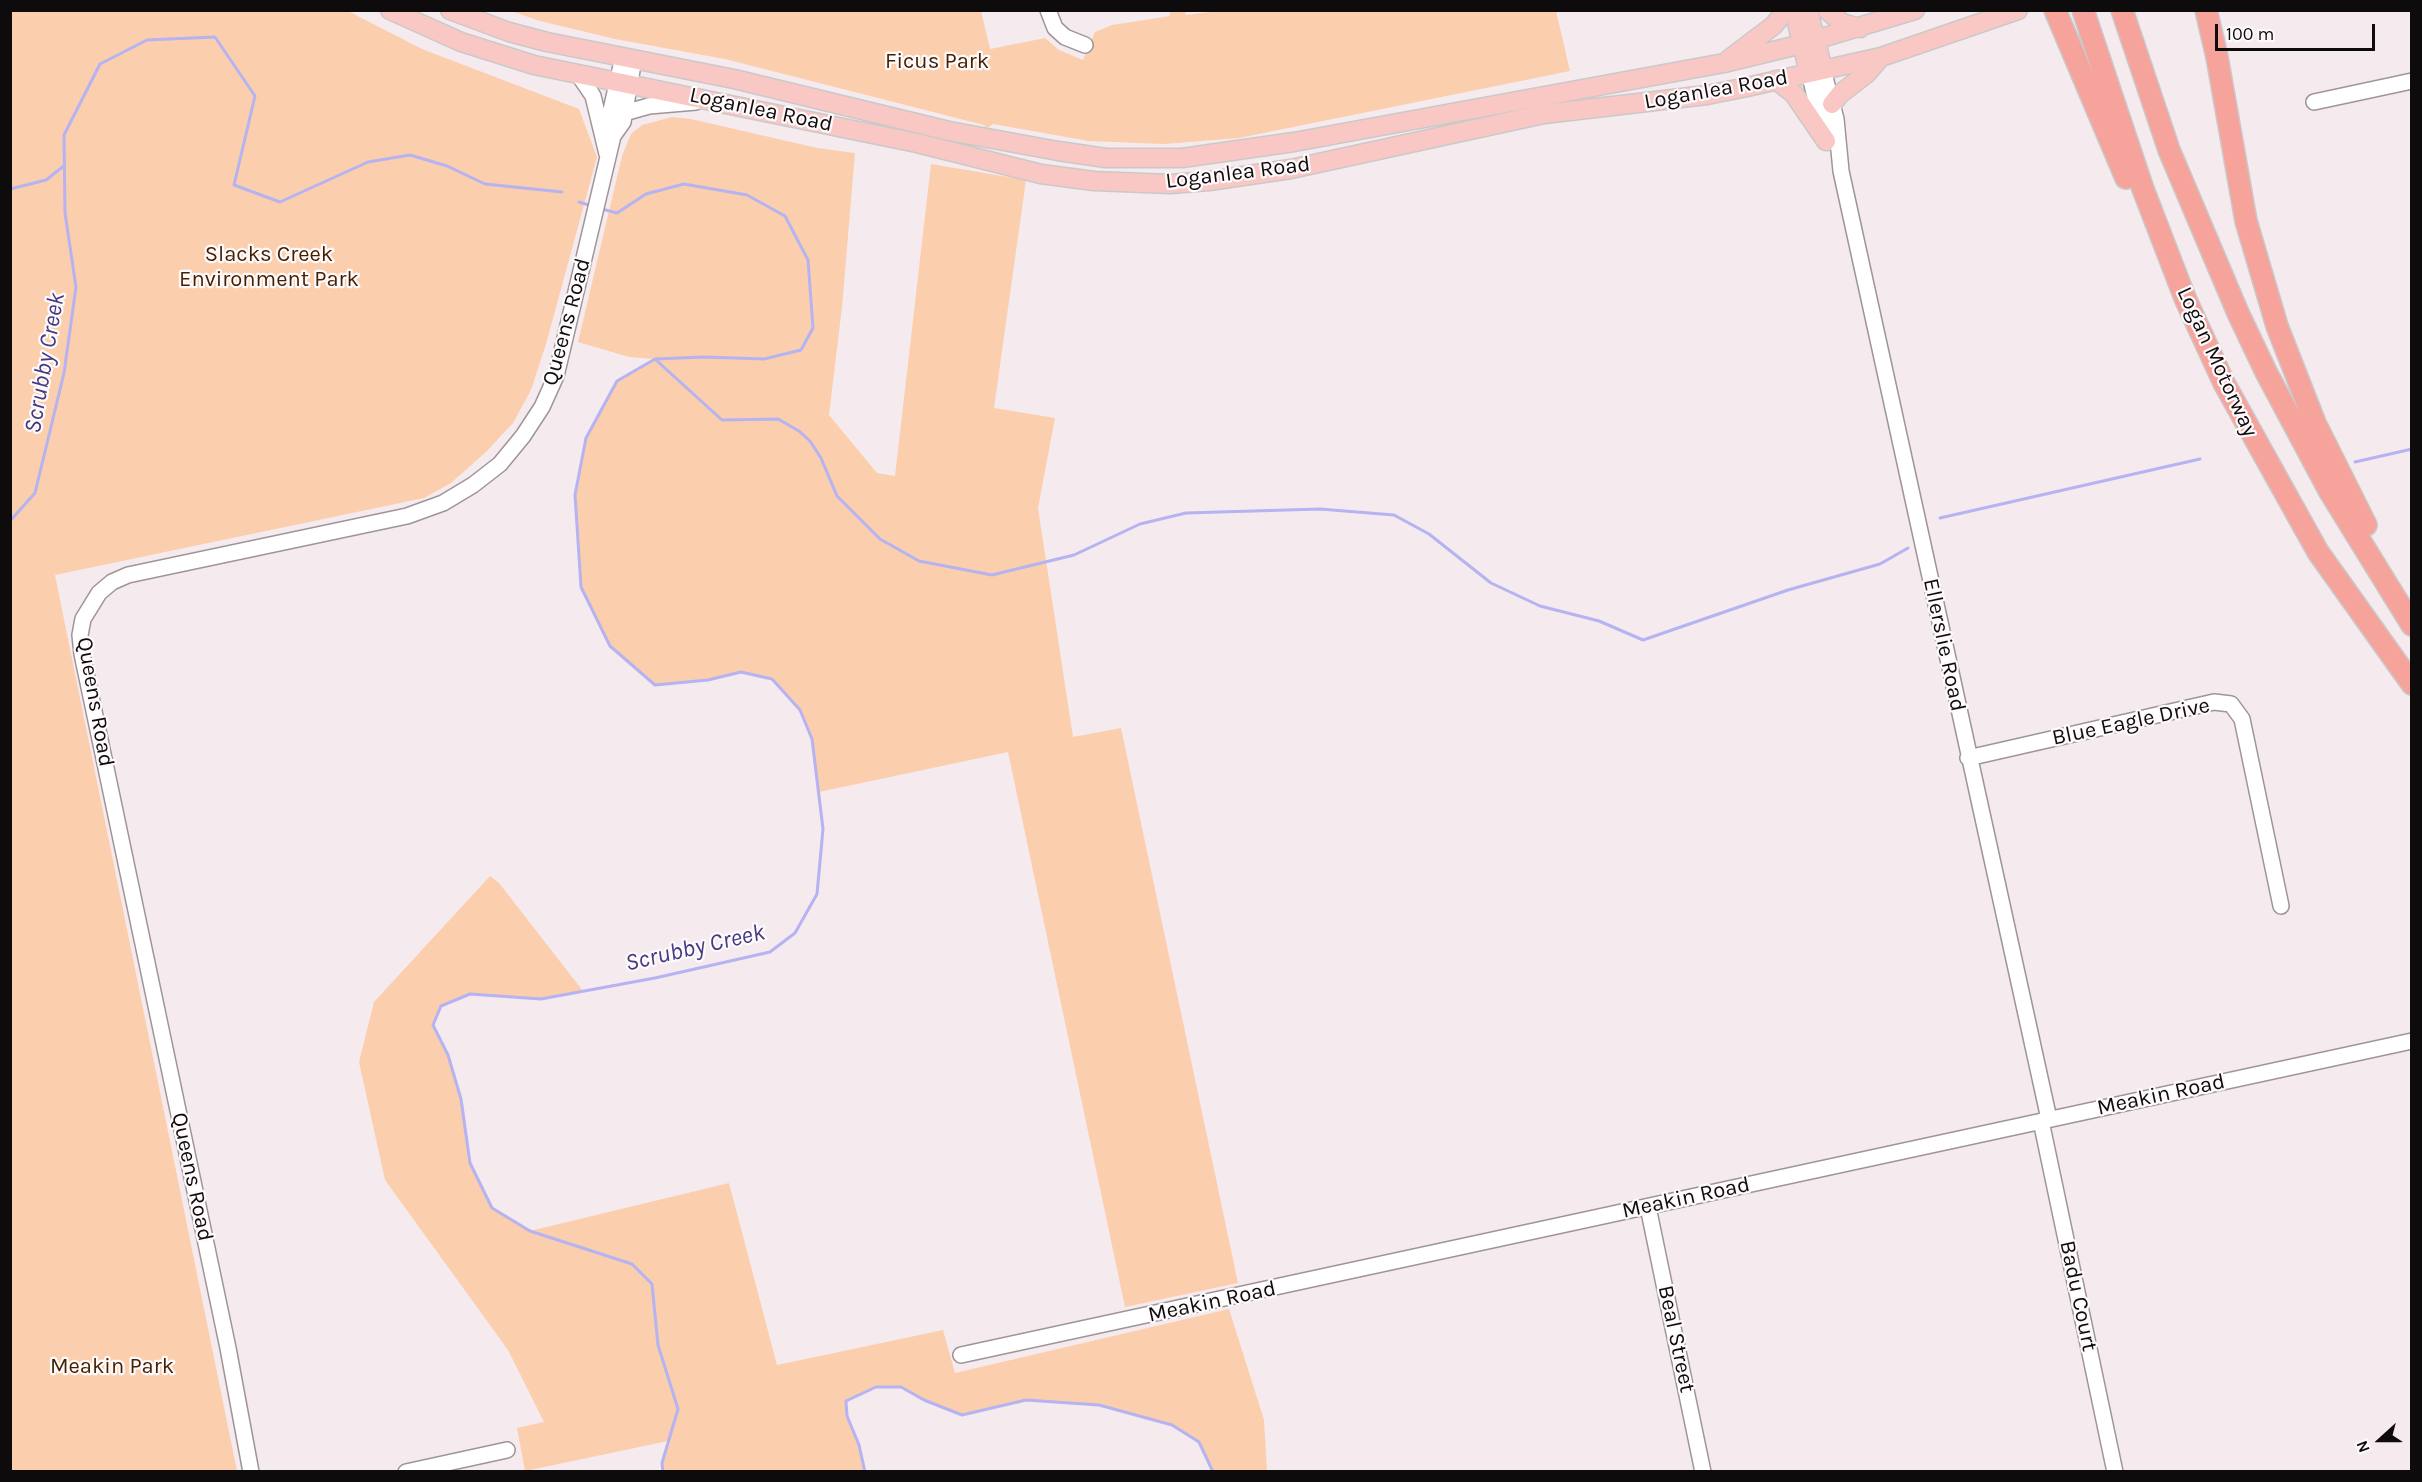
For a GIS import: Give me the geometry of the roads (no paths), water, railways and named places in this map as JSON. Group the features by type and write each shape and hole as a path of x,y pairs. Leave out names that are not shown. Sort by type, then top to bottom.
{"highway":[{"name":"Logan Motorway","path":"2122,10 2174,161 2238,313 2266,372 2331,492 2412,625"},
{"path":"2206,10 2217,57 2246,221 2277,326 2315,423 2340,475 2412,601"},
{"name":"Logan Motorway","path":"2083,12 2163,240 2224,383 2285,497 2331,571 2412,684"},
{"path":"2057,15 2136,202 2163,240"}],"main road":[{"name":"Loganlea Road","path":"390,10 494,54 578,74 917,143 1041,174 1094,181 1170,184 1270,172 1514,120 1573,110 1707,95 1881,57 2018,10"},
{"name":"Loganlea Road","path":"450,10 509,32 769,87 983,139 1106,158 1182,158 1294,142 1724,63 1860,28 1915,10"},
{"path":"1724,63 1774,25 1786,10"},
{"path":"1794,10 1809,42"},
{"path":"1808,10 1809,42 1816,72"},
{"path":"1827,10 1842,23 1860,28"},
{"path":"1832,104 1840,94 1866,74 1881,57"},
{"path":"1776,80 1794,94 1826,141"}],"street":[{"path":"1048,10 1055,28 1065,36 1085,45"},
{"name":"Queens Road","path":"613,136 609,119 623,82 628,58"},
{"name":"Ellerslie Road","path":"1816,72 1832,104 1841,171 2045,1120"},
{"name":"Ellerslie Road","path":"1816,72 1826,141 1841,171"},
{"path":"578,74 593,96 608,157"},
{"path":"2314,102 2412,81"},
{"name":"Queens Road","path":"251,1472 228,1348 82,654 80,635 83,619 88,607 99,593 112,582 128,575 397,518 453,497 474,485 500,464 523,436 542,407 556,376 613,136 622,122 623,82"},
{"path":"624,113 648,106 714,100"},
{"name":"Blue Eagle Drive","path":"1968,758 2214,702 2230,704 2242,719 2281,906"},
{"name":"Meakin Road","path":"961,1355 2412,1041"},
{"name":"Badu Court","path":"2045,1120 2115,1472"},
{"name":"Beal Street","path":"1648,1207 1703,1472"},
{"path":"406,1472 507,1450"}],"waterway":[{"name":"Scrubby Creek","path":"10,521 35,493 64,373 76,287 65,213 64,135 100,64 147,40 215,37 255,96 234,185 280,202 368,162 410,155 447,166 485,184 562,192"},
{"name":"Scrubby Creek","path":"10,189 46,180 65,165"},
{"name":"Scrubby Creek","path":"602,209 617,213 646,194 684,184 747,195 785,216 808,260 813,328 801,350 764,359 704,357 655,359 617,381 586,438 575,495 581,587 610,646 655,685 708,680 741,672 772,679 800,710 812,739 823,829 817,894 795,933 770,952 655,978 541,999 470,994 441,1006 433,1025 448,1055 461,1099 470,1163 492,1208 530,1231 632,1264 652,1284 658,1345 678,1409 662,1463 663,1472"},
{"name":"Scrubby Creek","path":"579,202 592,206"},
{"path":"656,360 722,420 778,419 799,431 810,441 821,458 837,496 880,539 919,561 992,575 1074,555 1140,524 1186,513 1320,509 1394,515 1429,534 1491,583 1540,606 1599,621 1643,640 1788,590 1880,564 1908,548"},
{"path":"2355,462 2412,449"},
{"path":"1940,518 2200,459"},
{"name":"Scrubby Creek","path":"865,1472 859,1445 847,1416 846,1401 876,1387 901,1387 924,1400 962,1415 1026,1400 1099,1405 1172,1425 1199,1442 1213,1472"}],"park label":[{"name":"Ficus Park","path":"937,62"},
{"name":"Slacks Creek Environment Park","path":"269,268"},
{"name":"Meakin Park","path":"112,1367"}]}
